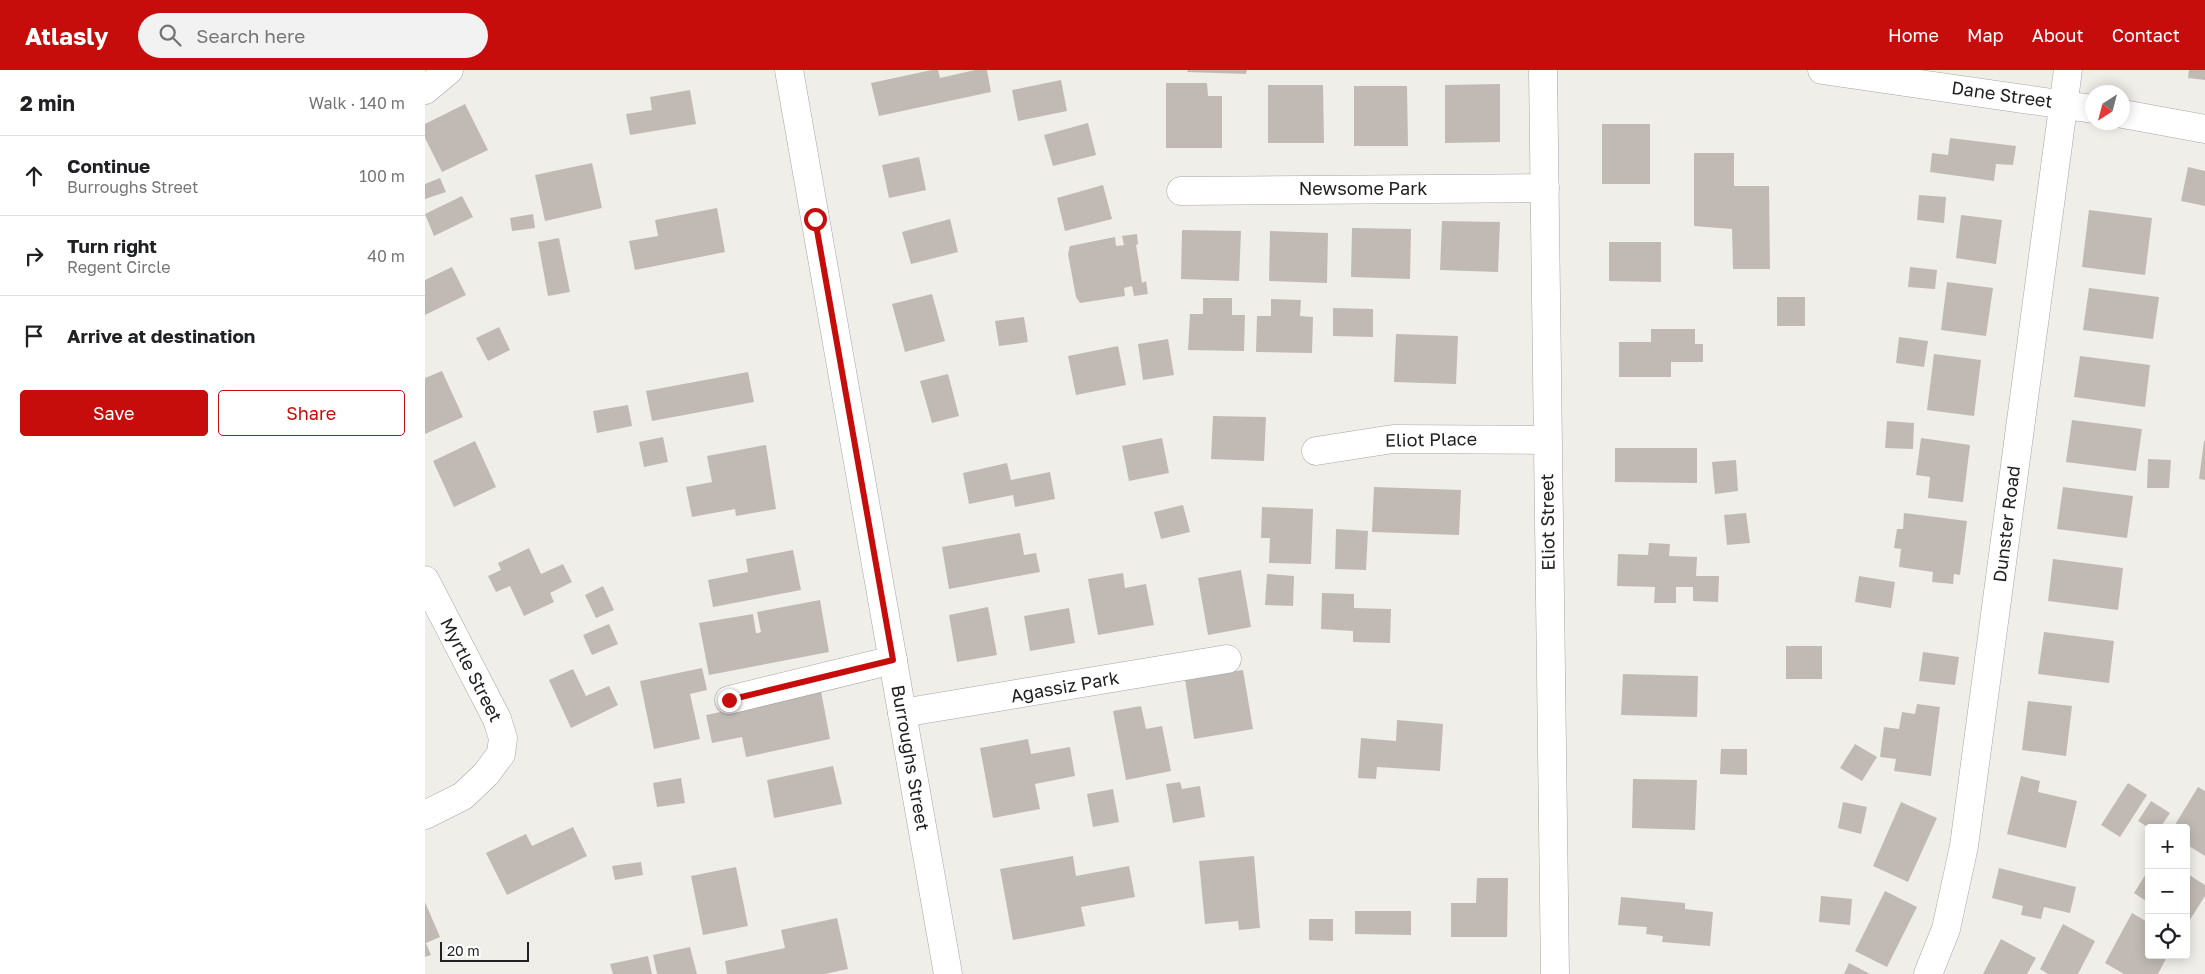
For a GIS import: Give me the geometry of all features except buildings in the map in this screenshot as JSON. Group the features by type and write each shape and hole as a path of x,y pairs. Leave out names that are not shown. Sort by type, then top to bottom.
{"street":[{"path":"425,90 449,70"},
{"name":"Burroughs Street","path":"789,70 948,974"},
{"name":"Eliot Street","path":"1543,70 1555,974"},
{"name":"Dane Street","path":"1822,70 2085,107"},
{"name":"Dunster Road","path":"1928,974 1946,929 1964,846 2062,103 2068,70"},
{"path":"2130,115 2205,129"},
{"name":"Newsome Park","path":"1181,191 1545,188"},
{"name":"Eliot Place","path":"1316,450 1393,439 1547,440"},
{"name":"Myrtle Street","path":"425,580 497,719 503,738 501,754 486,774 463,796 425,815"},
{"name":"Agassiz Park","path":"902,713 1227,659"},
{"path":"729,700 893,660"}],"route":[{"path":"729,700 870,664 893,660 815,219"}]}
